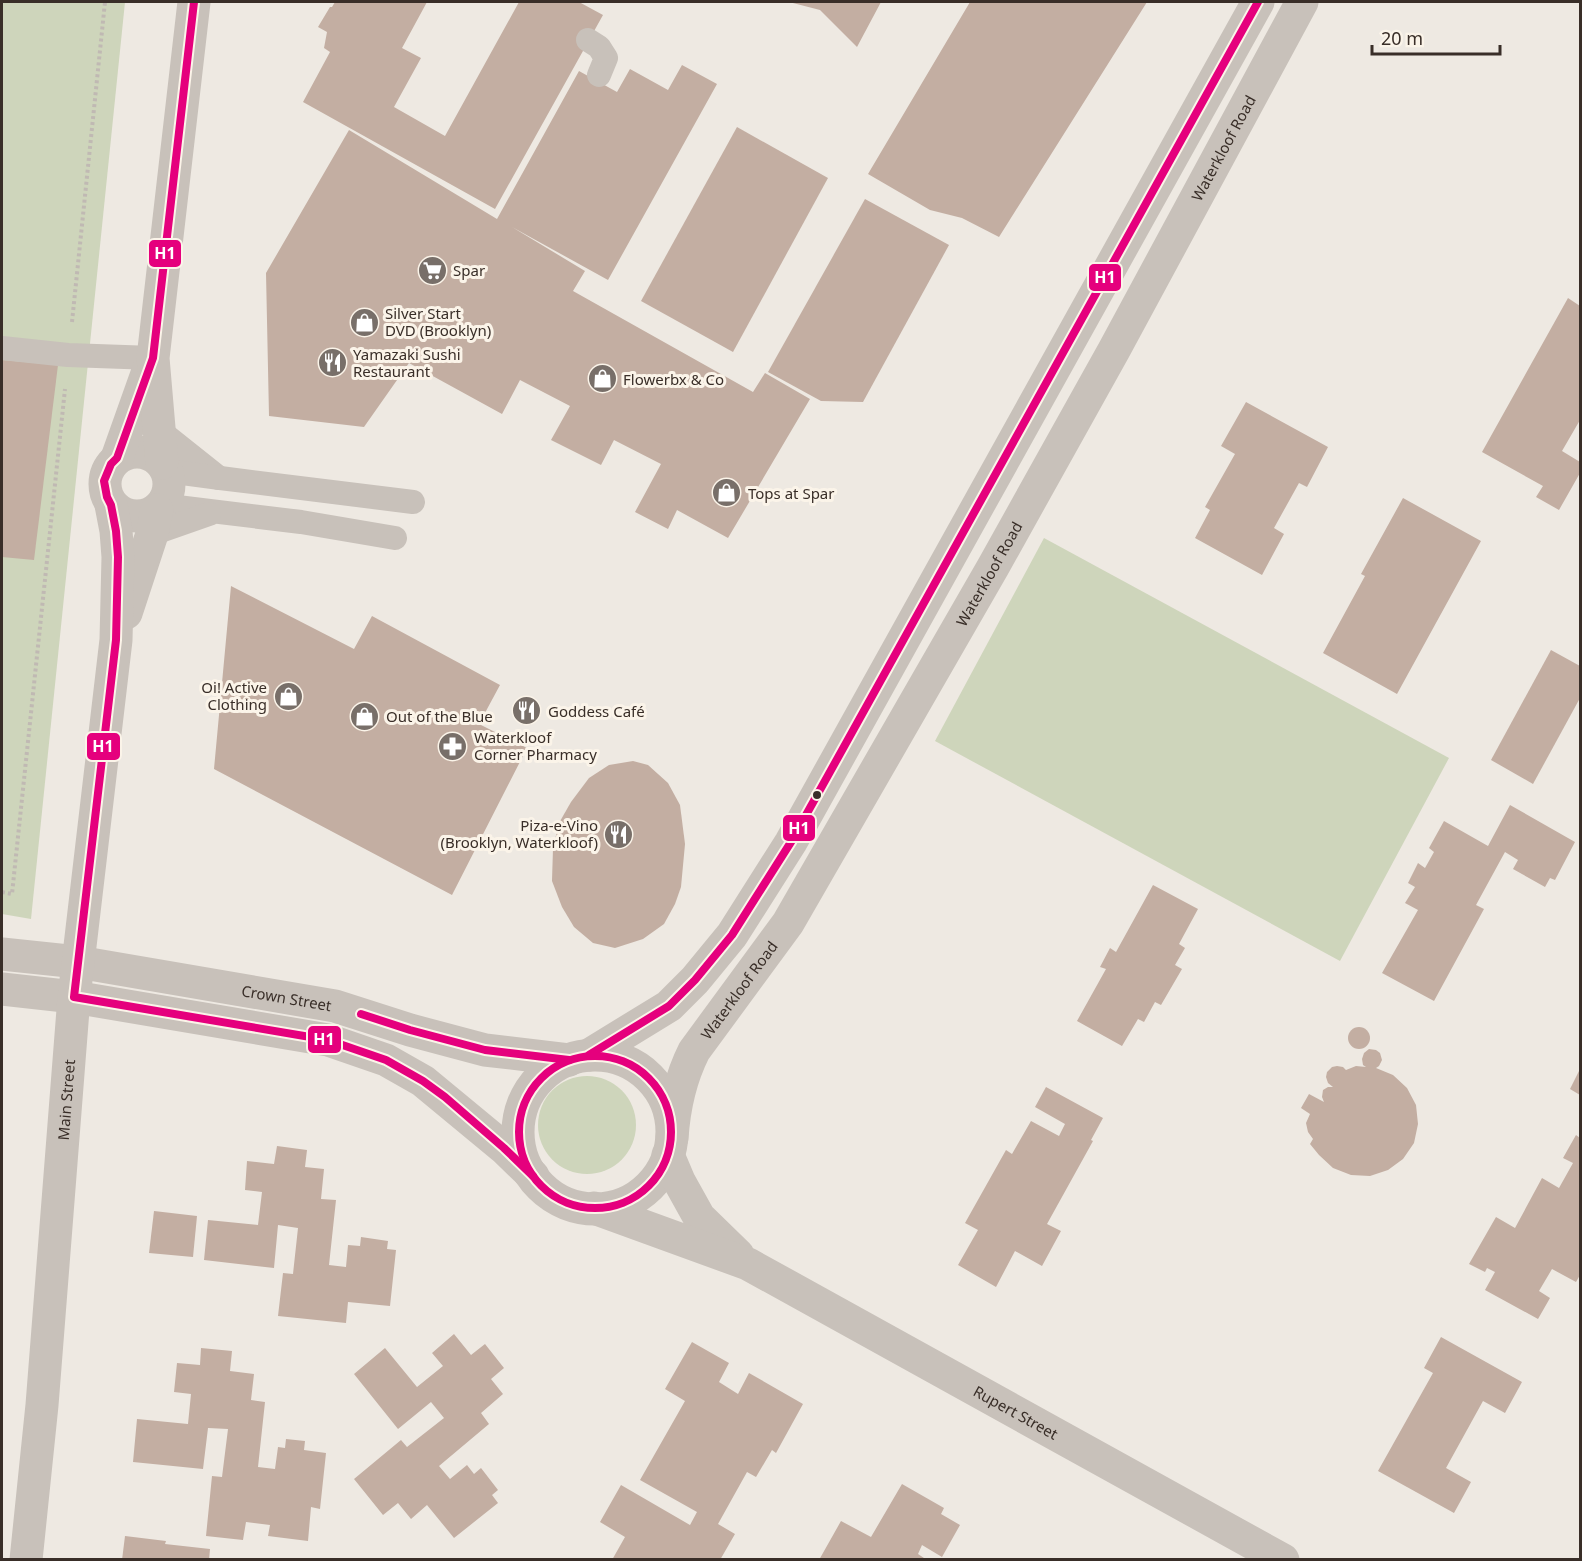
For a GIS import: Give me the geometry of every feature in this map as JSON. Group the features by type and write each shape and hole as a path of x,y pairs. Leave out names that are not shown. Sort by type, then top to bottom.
{"street":[{"path":"153,358 117,458 107,472 104,481 111,505 133,517 157,516 169,489 159,431 153,358 194,2"},
{"path":"533,1176 524,1158 519,1139 522,1109 530,1091 551,1069 579,1058 669,1006 695,980 732,935 791,842 1258,2"},
{"name":"Waterkloof Road","path":"670,1147 676,1101 687,1065 694,1051 788,923 993,567 1114,350 1302,2"},
{"path":"1074,331 1114,350"},
{"path":"117,458 132,451 141,452 156,457 165,467"},
{"name":"Main Street","path":"26,1560 42,1406 74,997 116,640 118,557 111,505"},
{"name":"Main Street","path":"116,640 157,516"},
{"name":"Crown Street","path":"2,954 78,962 335,1006 410,1030 486,1050 579,1058"},
{"path":"2,989 74,997 328,1040 386,1060 423,1081 445,1097 504,1148 544,1188 563,1201 578,1207 613,1206 640,1194 654,1180 664,1164 670,1147 670,1116 657,1086 632,1064 600,1055 579,1058"},
{"name":"Rupert Street","path":"670,1147 679,1181 699,1217 748,1264"},
{"name":"Rupert Street","path":"594,1208 748,1264 1283,1560"}],"lane":[{"path":"588,40 599,47 606,58 599,75"},
{"path":"2,348 68,355 153,358"},
{"path":"159,431 220,478"},
{"path":"165,467 220,478 412,502"},
{"path":"157,516 214,512 301,522 395,538"}],"path":[{"path":"2,892 12,894 105,2"}],"green space":[{"path":"2,2 125,2 31,919 2,914"},
{"path":"1044,538 1449,758 1340,961 935,741"},
{"path":"587,1076 606,1080 622,1090 632,1106 636,1125 632,1144 622,1160 606,1170 587,1174 568,1170 552,1160 542,1144 538,1125 542,1106 552,1090 568,1080"}],"building":[{"path":"335,2 427,2 402,48 421,58 394,107 445,136 519,2 579,2 603,15 495,209 303,102 330,52 324,48 327,32 318,27"},
{"path":"789,2 881,2 857,47 820,10"},
{"path":"970,2 1147,2 999,237 962,218 930,210 868,174"},
{"path":"682,65 717,84 608,280 512,227 585,271 573,291 753,392 765,373 810,399 728,538 677,510 668,529 635,512 661,464 614,440 601,465 551,440 570,406 520,380 502,414 409,363 364,427 269,416 266,273 349,130 497,219 579,71 617,92 630,69 668,90"},
{"path":"737,127 828,178 733,352 641,301"},
{"path":"865,199 949,245 863,402 821,401 768,372"},
{"path":"1568,298 1580,306 1580,420 1562,451 1580,462 1580,473 1559,510 1536,497 1543,486 1482,452"},
{"path":"2,360 58,365 34,560 2,557"},
{"path":"1246,402 1328,447 1307,487 1299,483 1274,528 1284,534 1262,575 1195,538 1210,510 1205,507 1235,454 1221,446"},
{"path":"1403,498 1481,541 1397,694 1323,653 1365,576 1361,574"},
{"path":"231,586 354,649 372,616 500,685 479,724 527,748 452,895 214,769"},
{"path":"1551,650 1580,666 1580,698 1533,784 1491,760"},
{"path":"633,761 648,765 668,783 680,805 685,844 681,887 664,924 643,939 615,948 593,943 574,927 562,907 552,881 553,848 559,823 589,778 609,765"},
{"path":"1510,805 1575,842 1555,880 1550,878 1545,887 1513,869 1518,860 1505,852 1476,905 1484,909 1434,1001 1382,973 1418,910 1405,903 1415,887 1408,883 1418,863 1425,868 1434,852 1429,848 1444,821 1488,846"},
{"path":"1153,885 1198,909 1179,944 1185,948 1175,965 1182,969 1161,1005 1155,1002 1144,1022 1138,1019 1122,1046 1077,1021 1106,969 1100,967 1110,948 1116,952"},
{"path":"1359,1027 1369,1034 1370,1038 1363,1048 1359,1049 1349,1042 1348,1038 1355,1028"},
{"path":"1369,1049 1380,1053 1382,1060 1376,1068 1393,1075 1407,1088 1416,1105 1418,1124 1414,1143 1403,1159 1388,1170 1370,1176 1351,1175 1333,1168 1310,1144 1313,1139 1306,1123 1310,1114 1301,1108 1309,1094 1324,1102 1323,1090 1333,1087 1328,1083 1326,1077 1332,1067 1343,1067 1346,1070 1356,1066 1366,1067 1362,1059 1364,1053"},
{"path":"1580,1069 1580,1095 1570,1089"},
{"path":"1046,1087 1103,1118 1091,1140 1093,1141 1047,1224 1061,1231 1042,1266 1015,1251 996,1287 958,1265 978,1230 965,1223 1006,1150 1012,1154 1031,1121 1059,1136 1065,1124 1035,1107"},
{"path":"1576,1135 1580,1138 1580,1275 1576,1282 1552,1269 1539,1291 1550,1298 1538,1319 1485,1290 1495,1272 1487,1268 1485,1272 1469,1264 1496,1217 1515,1228 1542,1178 1559,1188 1573,1163 1563,1158"},
{"path":"277,1146 307,1150 305,1167 324,1169 321,1199 336,1200 329,1265 346,1267 348,1245 360,1246 361,1237 388,1241 387,1249 396,1250 390,1306 348,1302 346,1323 278,1316 283,1273 293,1274 298,1228 278,1225 274,1268 204,1260 208,1220 258,1225 262,1192 245,1190 247,1161 274,1164"},
{"path":"154,1211 197,1216 193,1257 149,1253"},
{"path":"454,1334 471,1355 485,1344 504,1368 491,1379 503,1394 481,1413 489,1424 439,1466 450,1479 467,1465 474,1474 481,1468 498,1490 492,1495 498,1503 454,1538 427,1505 411,1519 398,1503 383,1515 354,1479 401,1440 407,1447 444,1418 431,1402 398,1429 354,1374 385,1348 417,1387 443,1366 432,1353"},
{"path":"1441,1337 1522,1382 1505,1413 1483,1401 1446,1468 1471,1482 1454,1513 1378,1471 1433,1373 1424,1368"},
{"path":"692,1342 729,1363 719,1382 738,1394 749,1373 803,1404 776,1453 772,1450 756,1477 747,1472 718,1524 735,1534 720,1560 612,1560 625,1537 600,1522 621,1485 690,1525 697,1512 640,1480 685,1401 665,1389"},
{"path":"201,1348 232,1351 230,1371 254,1374 251,1400 265,1402 258,1467 275,1469 278,1447 285,1448 286,1439 305,1441 304,1450 326,1453 320,1509 311,1507 308,1541 268,1536 270,1525 246,1522 243,1540 206,1536 212,1476 222,1477 228,1429 208,1428 203,1469 133,1462 137,1419 188,1424 191,1394 174,1392 177,1363 200,1365"},
{"path":"902,1484 944,1508 941,1514 960,1525 942,1557 922,1545 918,1554 927,1560 819,1560 841,1521 871,1537"},
{"path":"125,1536 166,1541 165,1544 210,1549 209,1560 122,1560"}],"transit line":[{"name":"H1","path":"194,2 153,358 117,458 111,464 104,481 116,531 118,557 116,640 74,997 328,1040 386,1060 423,1081 445,1097 533,1176"},
{"name":"H1","path":"589,1055 669,1006 695,980 732,935 791,842 1258,2"},
{"name":"H1","path":"361,1014 485,1050 569,1060"},
{"name":"H1","path":"595,1056 624,1061 649,1078 666,1103 671,1132 666,1161 649,1186 624,1203 595,1208 566,1203 541,1186 524,1161 519,1132 524,1103 541,1078 566,1061 595,1056"}],"place":[{"name":"Spar","path":"432,270"},
{"name":"Silver Start DVD (Brooklyn)","path":"364,322"},
{"name":"Yamazaki Sushi Restaurant","path":"332,363"},
{"name":"Flowerbx & Co","path":"602,379"},
{"name":"Tops at Spar","path":"727,493"},
{"name":"Oi! Active Clothing","path":"288,696"},
{"name":"Goddess Café","path":"527,711"},
{"name":"Out of the Blue","path":"365,716"},
{"name":"Waterkloof Corner Pharmacy","path":"453,746"},
{"name":"Piza-e-Vino (Brooklyn, Waterkloof)","path":"619,834"}]}
